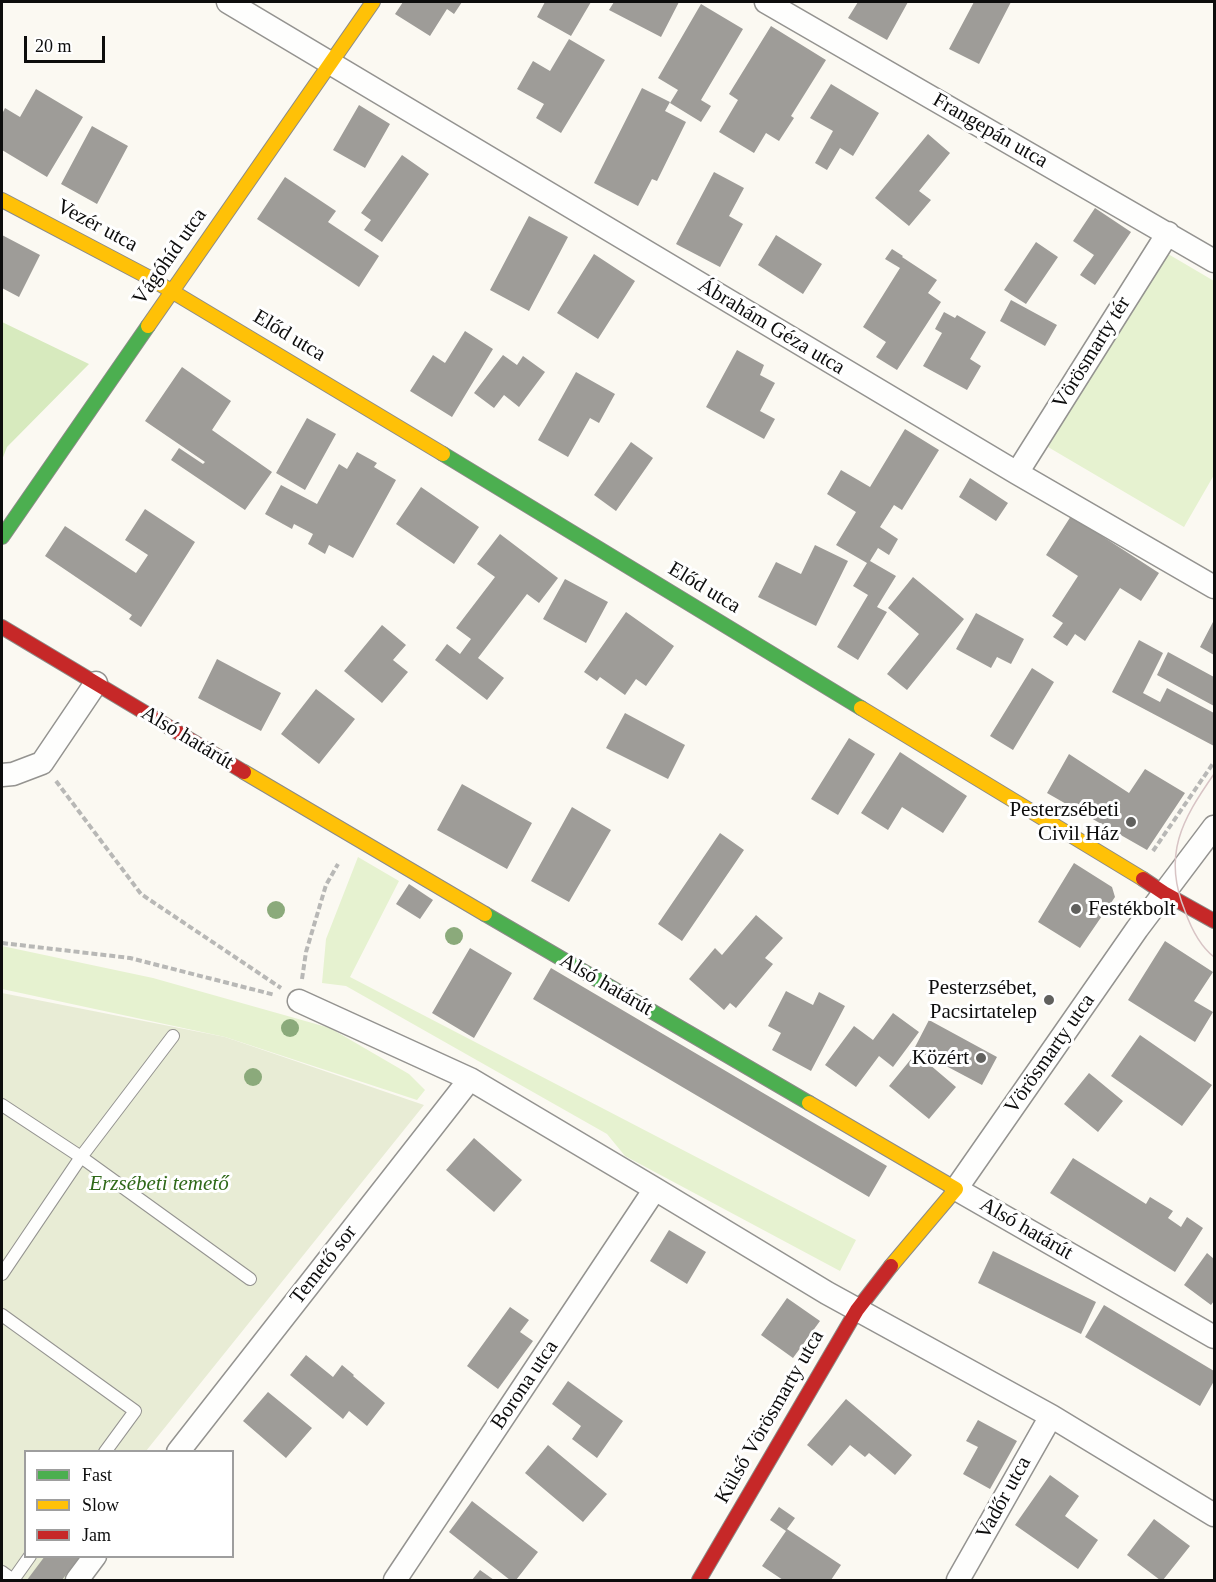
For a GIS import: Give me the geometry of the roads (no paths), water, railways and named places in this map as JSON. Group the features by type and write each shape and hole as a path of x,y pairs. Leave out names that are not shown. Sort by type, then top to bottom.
{"street":[{"name":"Ábrahám Géza utca","path":"228,2 1017,473 1215,587"},
{"name":"Vágóhíd utca","path":"2,537 373,2"},
{"name":"Frangepán utca","path":"766,2 1215,261"},
{"name":"Vezér utca","path":"2,200 172,290"},
{"name":"Vörösmarty tér","path":"1017,473 1168,233"},
{"name":"Előd utca","path":"172,290 1127,868 1164,893 1215,921"},
{"name":"Alsó határút","path":"2,627 354,838 956,1189 1215,1337"},
{"path":"2,775 13,774 42,763 96,683"},
{"name":"Vörösmarty utca","path":"881,1278 956,1189 1137,929 1215,827"},
{"path":"299,1000 470,1079 857,1310 1051,1416 1215,1515"},
{"name":"Temető sor","path":"180,1450 470,1079"},
{"name":"Borona utca","path":"395,1581 655,1189"},
{"name":"Külső Vörösmarty utca","path":"699,1581 857,1310 881,1278"},
{"name":"Vadőr utca","path":"958,1581 1051,1416"},
{"path":"76,1581 94,1558"}],"lane":[{"path":"2,1274 81,1157 173,1036"},
{"path":"2,1105 81,1157 250,1278"},
{"path":"2,1315 135,1411 106,1450"},
{"path":"2,1572 12,1580 29,1558"}],"tram line":[{"path":"1214,774 1185,823 1179,839 1175,872 1178,891 1190,924 1200,942 1214,957"}],"place":[{"name":"Pesterzsébeti Civil Ház","path":"1131,822"},
{"name":"Festékbolt","path":"1076,909"},
{"name":"Pesterzsébet, Pacsirtatelep","path":"1049,1000"},
{"name":"Közért","path":"981,1058"}],"park label":[{"name":"Erzsébeti temető","path":"159,1184"}]}
